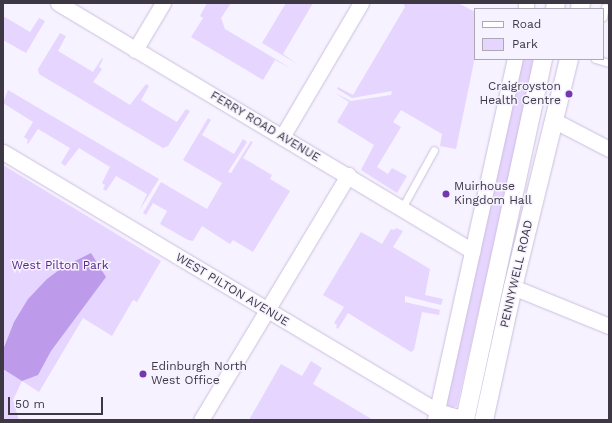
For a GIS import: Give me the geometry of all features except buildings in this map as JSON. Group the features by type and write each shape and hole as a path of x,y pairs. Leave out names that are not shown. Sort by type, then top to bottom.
{"street":[{"name":"FERRY ROAD AVENUE","path":"58,3 472,250"},
{"path":"135,50 163,3"},
{"path":"282,137 361,3"},
{"path":"436,416 515,60"},
{"name":"PENNYWELL ROAD","path":"468,420 544,60"},
{"name":"PENNYWELL ROAD","path":"484,420 513,287 569,60"},
{"path":"555,121 609,149"},
{"name":"WEST PILTON AVENUE","path":"3,152 436,416 468,420"},
{"path":"201,420 348,175"},
{"path":"513,287 609,326"}],"lane":[{"path":"604,12 605,7"},
{"path":"598,60 609,63"},
{"path":"402,208 434,150"}],"green space":[{"path":"207,3 231,3 221,18 225,29 292,69 275,60 263,80 191,37 203,18 200,16"},
{"path":"286,3 313,3 283,54 297,64 262,43"},
{"path":"403,3 458,3 474,11 474,60 456,149 440,146 442,134 401,110 393,122 401,127 377,167 388,174 392,168 407,176 397,193 361,170 374,145 337,122 349,102 335,93 351,101 391,95 392,91 352,98 337,89 338,87 353,95 405,7"},
{"path":"3,16 30,32 39,18 45,21 26,53 3,40"},
{"path":"60,33 66,36 58,51 93,72 102,58 103,59 99,67 102,69 93,82 130,105 146,84 149,86 141,100 150,106 177,122 186,109 190,111 168,146 163,148 39,74 38,69"},
{"path":"521,60 536,60 457,406 452,408 444,403"},
{"path":"8,90 159,179 139,211 147,194 116,176 106,191 103,189 105,185 102,183 110,167 79,148 65,166 61,163 70,148 38,129 28,144 28,140 24,137 33,122 3,103"},
{"path":"208,118 211,120 202,135 234,154 243,139 247,142 228,172 231,173 251,141 253,142 243,158 272,175 270,179 290,191 253,252 233,240 230,244 202,226 193,241 188,240 160,224 167,211 153,203 146,215 143,213 161,182 207,209 222,183 183,160"},
{"name":"West Pilton Park","path":"3,165 161,261 137,302 133,300 112,336 83,318 39,392 22,381 13,400 19,420 3,420"},
{"path":"396,228 403,231 393,247 430,269 425,295 443,299 441,305 405,296 405,302 440,310 439,315 422,312 414,350 411,352 348,313 338,329 336,327 337,325 334,323 344,307 323,295 361,232 382,244 391,229 394,230"},
{"path":"311,361 322,368 313,384 373,420 249,420 281,364 302,376"}],"shaded area":[{"path":"91,253 106,277 51,351 38,375 22,381 3,369 3,350 14,322 28,299 47,279 63,267"}],"place":[{"name":"Craigroyston Health Centre","path":"569,94"},
{"name":"Muirhouse Kingdom Hall","path":"446,194"},
{"name":"Edinburgh North West Office","path":"143,374"}]}
